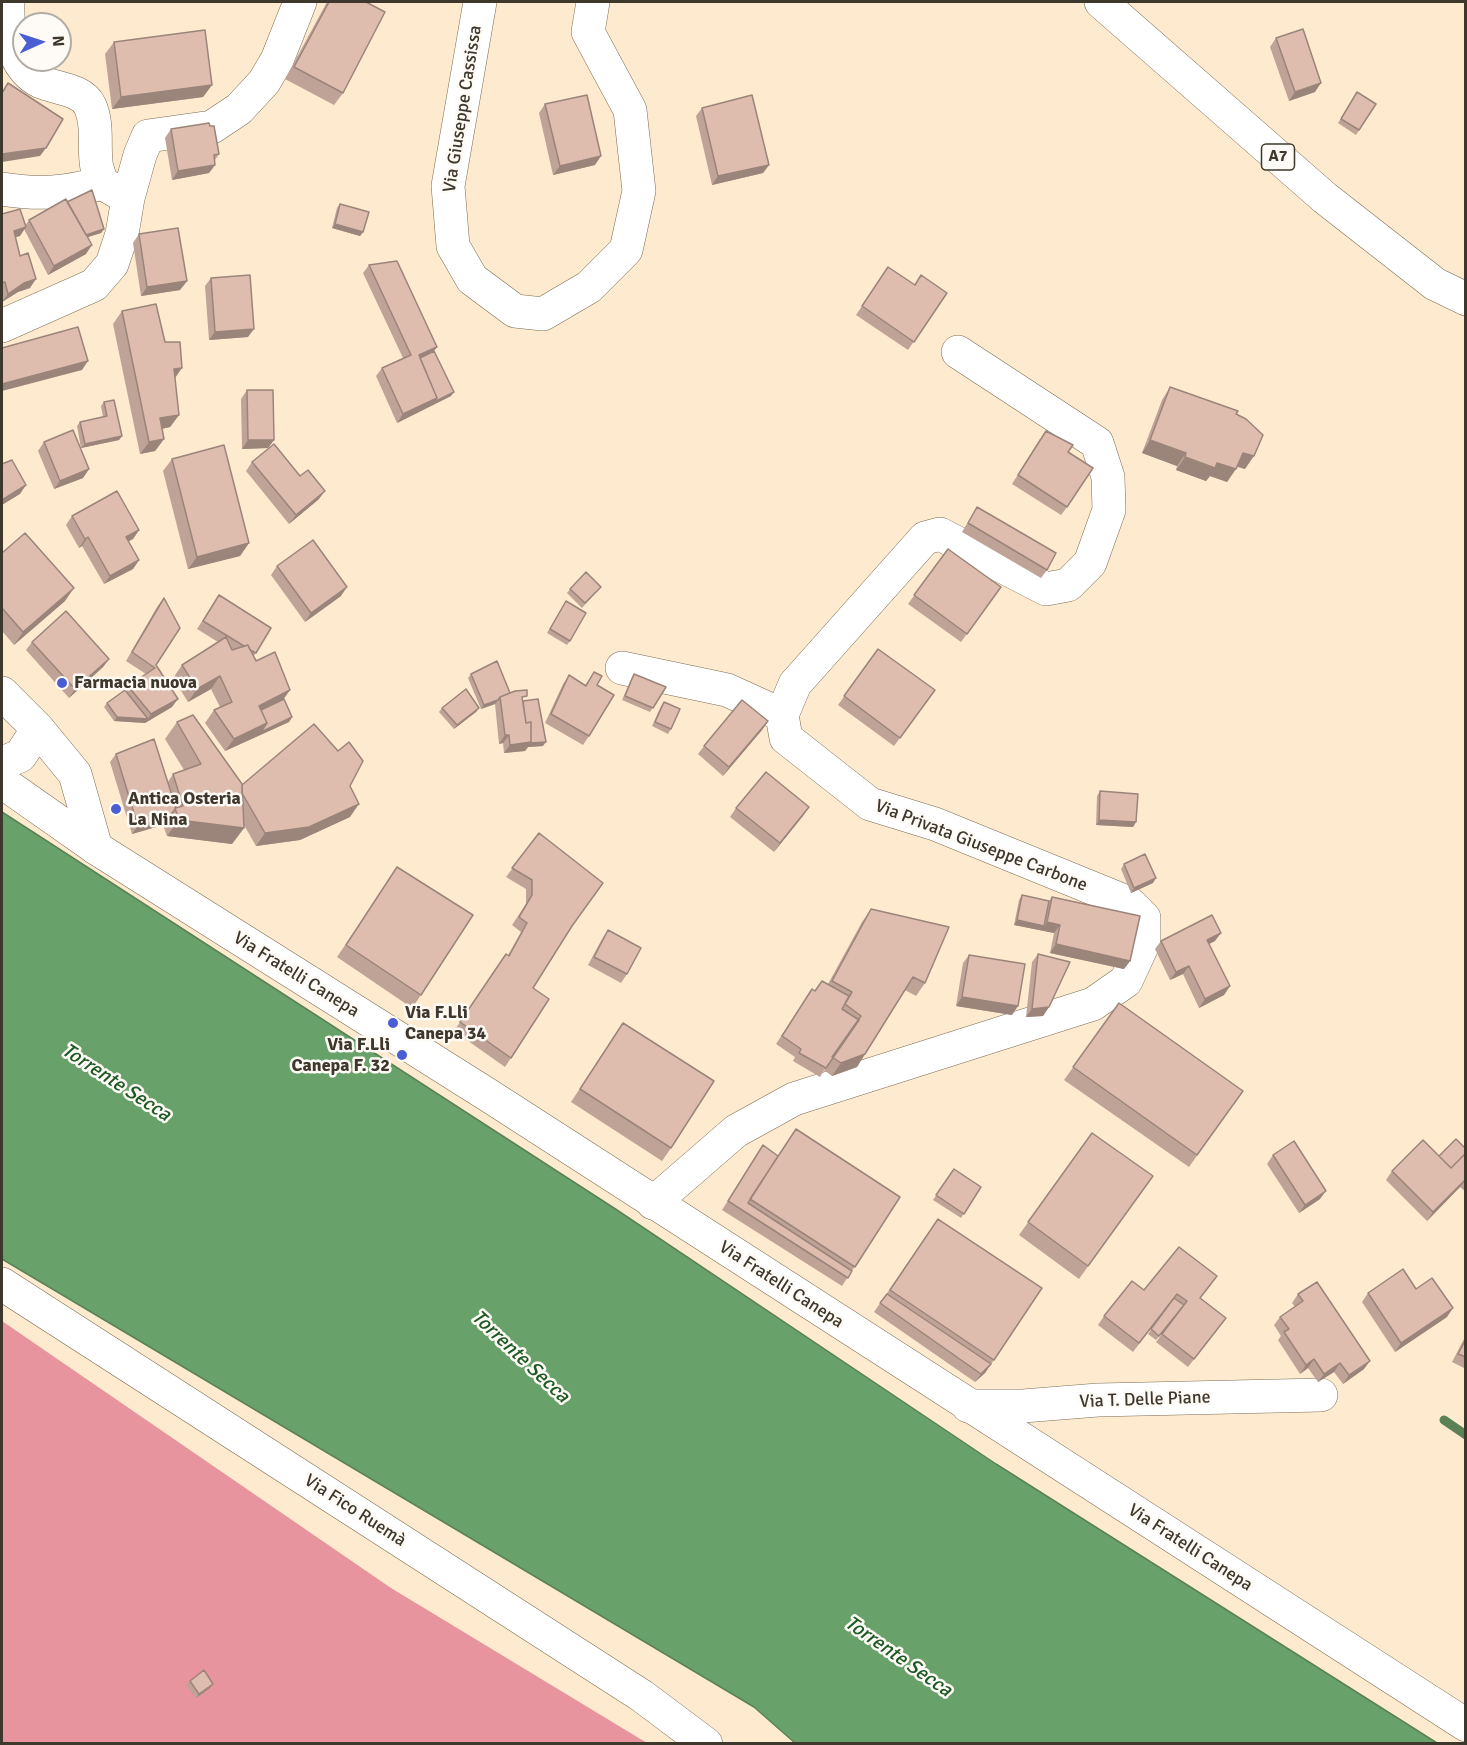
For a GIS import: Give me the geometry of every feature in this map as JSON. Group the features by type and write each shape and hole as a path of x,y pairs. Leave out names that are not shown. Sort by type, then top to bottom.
{"main road":[{"path":"2,326 94,285 112,264 122,234 115,191 96,163 96,131 89,105 80,96 40,82 22,67 14,49 7,21 8,2"},
{"path":"115,191 140,155 148,136 212,128 239,109 264,82 277,60 300,2"},
{"name":"Via Giuseppe Cassissa","path":"480,2 448,186 453,246 472,279 515,311 543,314 589,287 626,250 639,191 630,110 588,33 593,2"},
{"name":"A7","path":"1101,2 1325,198 1435,284 1466,298"},
{"path":"2,189 24,193 115,191"},
{"path":"622,668 727,690 782,715 795,684 925,538 940,534 1046,589 1068,585 1090,563 1109,510 1108,477 1097,443 958,352"},
{"path":"2,693 38,729 75,774 96,848"},
{"name":"Via Privata Giuseppe Carbone","path":"653,1203 736,1131 794,1099 1093,1004 1126,981 1144,942 1144,918 1129,903 935,824 870,804 786,738 782,715"},
{"path":"2,763 20,756 38,729"},
{"name":"Via Fratelli Canepa","path":"2,783 96,848 488,1095 1466,1725"},
{"name":"Via Fico Ruemà","path":"2,1284 642,1696 706,1743"},
{"name":"Via T. Delle Piane","path":"969,1406 1023,1406 1098,1400 1322,1395"}],"shaded area":[{"path":"2,1321 391,1588 647,1743 2,1743"}],"water":[{"name":"Torrente Secca","path":"2,812 617,1210 996,1464 1437,1743 795,1743 754,1707 2,1259"}],"building":[{"path":"329,2 366,2 385,12 343,93 294,67"},
{"path":"1303,29 1321,83 1295,92 1276,38"},
{"path":"205,30 212,85 121,97 114,42"},
{"path":"8,83 63,119 46,148 2,154 2,93"},
{"path":"1357,92 1376,104 1359,130 1341,119"},
{"path":"587,95 601,156 560,166 545,104"},
{"path":"752,95 769,165 718,176 702,108"},
{"path":"209,123 210,126 214,126 219,154 214,155 215,165 178,171 171,129"},
{"path":"92,190 104,229 86,235 67,202"},
{"path":"66,199 92,245 54,266 29,220"},
{"path":"340,204 369,212 363,232 335,224"},
{"path":"20,209 26,227 14,231 20,256 28,253 36,279 24,283 8,294 5,282 2,283 2,214"},
{"path":"178,228 187,281 147,287 139,234"},
{"path":"397,261 437,347 419,355 437,398 403,414 382,368 411,355 369,265"},
{"path":"888,267 915,285 921,275 947,293 914,342 862,306"},
{"path":"250,275 254,329 215,332 211,278"},
{"path":"156,304 165,342 180,342 182,368 174,369 179,415 160,418 164,439 149,442 122,311"},
{"path":"78,327 88,361 2,384 2,348"},
{"path":"434,351 454,392 434,402 437,398 420,358"},
{"path":"1170,387 1238,411 1236,414 1246,419 1263,435 1254,456 1243,453 1236,469 1217,463 1215,468 1185,457 1186,453 1150,440"},
{"path":"247,390 273,390 274,440 248,440"},
{"path":"114,400 122,436 85,444 80,422 107,416 104,402"},
{"path":"73,430 89,469 60,481 44,442"},
{"path":"1046,431 1073,445 1068,452 1093,468 1067,507 1018,475"},
{"path":"274,444 300,476 308,470 325,491 296,515 252,462"},
{"path":"224,445 249,543 197,557 172,459"},
{"path":"12,460 26,485 2,500 2,464"},
{"path":"117,491 139,530 126,537 139,560 110,576 88,537 85,539 72,516"},
{"path":"977,507 1056,553 1047,570 968,523"},
{"path":"25,533 74,588 23,632 2,608 2,553"},
{"path":"313,540 347,587 311,613 277,566"},
{"path":"948,549 1001,587 967,634 914,595"},
{"path":"586,572 601,587 585,603 570,589"},
{"path":"219,595 271,628 256,653 250,650 248,645 244,646 203,621"},
{"path":"164,598 180,628 156,665 178,699 151,714 128,686 155,668 132,652"},
{"path":"566,601 586,613 570,641 550,629"},
{"path":"66,611 109,659 75,689 32,642"},
{"path":"226,637 232,650 248,645 256,661 275,652 290,690 259,706 267,723 234,739 214,710 232,702 220,676 197,689 182,665"},
{"path":"878,649 935,690 900,738 844,696"},
{"path":"497,661 510,693 484,705 471,674"},
{"path":"594,672 602,676 597,685 614,695 589,736 551,714 569,675 586,686"},
{"path":"634,674 666,687 653,708 625,696"},
{"path":"466,689 479,708 457,725 442,708"},
{"path":"125,690 148,719 117,717 107,703"},
{"path":"527,690 527,696 522,697 526,723 531,722 531,742 510,745 509,735 505,735 500,697 515,691"},
{"path":"284,699 292,717 261,732 267,723 261,710"},
{"path":"538,699 546,742 531,743 531,722 526,723 523,701"},
{"path":"742,700 768,721 729,767 704,746"},
{"path":"664,702 680,709 671,729 655,722"},
{"path":"193,715 242,784 244,828 179,820 175,808 183,806 173,774 201,764 177,722"},
{"path":"314,724 338,751 349,742 363,761 350,786 359,804 309,827 265,833 242,793 242,785"},
{"path":"154,739 176,808 169,817 138,826 116,754"},
{"path":"766,772 809,807 780,843 736,808"},
{"path":"1100,791 1138,794 1136,822 1099,820"},
{"path":"539,833 603,883 572,926 533,988 549,999 511,1058 460,1022 506,954 509,956 527,923 519,917 532,895 532,880 512,868"},
{"path":"1145,854 1156,878 1134,888 1124,864"},
{"path":"397,867 473,915 421,995 346,945"},
{"path":"1022,895 1049,901 1044,926 1017,920"},
{"path":"1052,897 1140,916 1130,961 1056,944 1060,925 1047,922"},
{"path":"871,909 949,927 925,983 913,977 865,1054 841,1063 832,1057 861,1016 845,1004 852,992 832,981"},
{"path":"1212,915 1221,933 1207,940 1230,986 1205,999 1189,966 1176,972 1161,941"},
{"path":"608,930 641,948 627,974 594,957"},
{"path":"1038,954 1070,962 1049,1007 1032,1009"},
{"path":"969,955 1025,964 1018,1006 962,997"},
{"path":"822,981 849,996 842,1009 859,1020 826,1068 799,1053 801,1049 782,1036 812,989 815,991"},
{"path":"1119,1003 1243,1091 1197,1155 1073,1067"},
{"path":"623,1023 714,1081 671,1148 580,1089"},
{"path":"796,1129 900,1197 855,1267 750,1199"},
{"path":"1092,1133 1153,1176 1088,1266 1028,1222"},
{"path":"1456,1139 1466,1149 1466,1153 1451,1168 1439,1156"},
{"path":"1423,1140 1451,1168 1466,1153 1466,1179 1433,1212 1392,1171"},
{"path":"1294,1141 1326,1191 1305,1205 1273,1155"},
{"path":"763,1145 778,1156 748,1203 852,1271 848,1278 728,1201"},
{"path":"954,1169 981,1187 964,1214 936,1195"},
{"path":"938,1219 1042,1288 994,1360 890,1290"},
{"path":"1179,1247 1217,1276 1200,1298 1226,1318 1194,1359 1162,1334 1187,1301 1177,1294 1139,1343 1104,1316 1132,1281 1144,1290"},
{"path":"1403,1269 1416,1289 1432,1278 1453,1308 1401,1343 1368,1293"},
{"path":"1317,1282 1370,1361 1349,1375 1340,1363 1324,1374 1314,1359 1306,1365 1284,1332 1289,1329 1280,1317 1303,1301 1298,1294"},
{"path":"887,1294 991,1364 981,1374 880,1303"},
{"path":"1174,1298 1184,1305 1159,1336 1151,1329"},
{"path":"1466,1339 1466,1357 1458,1354"},
{"path":"204,1670 213,1684 199,1694 190,1681"}],"waterway":[{"path":"1444,1420 1466,1435"}],"place":[{"name":"Farmacia nuova","path":"62,683"},
{"name":"Antica Osteria La Nina","path":"116,809"},
{"name":"Via F.Lli Canepa 34","path":"393,1023"},
{"name":"Via F.Lli Canepa F. 32","path":"402,1055"}]}
